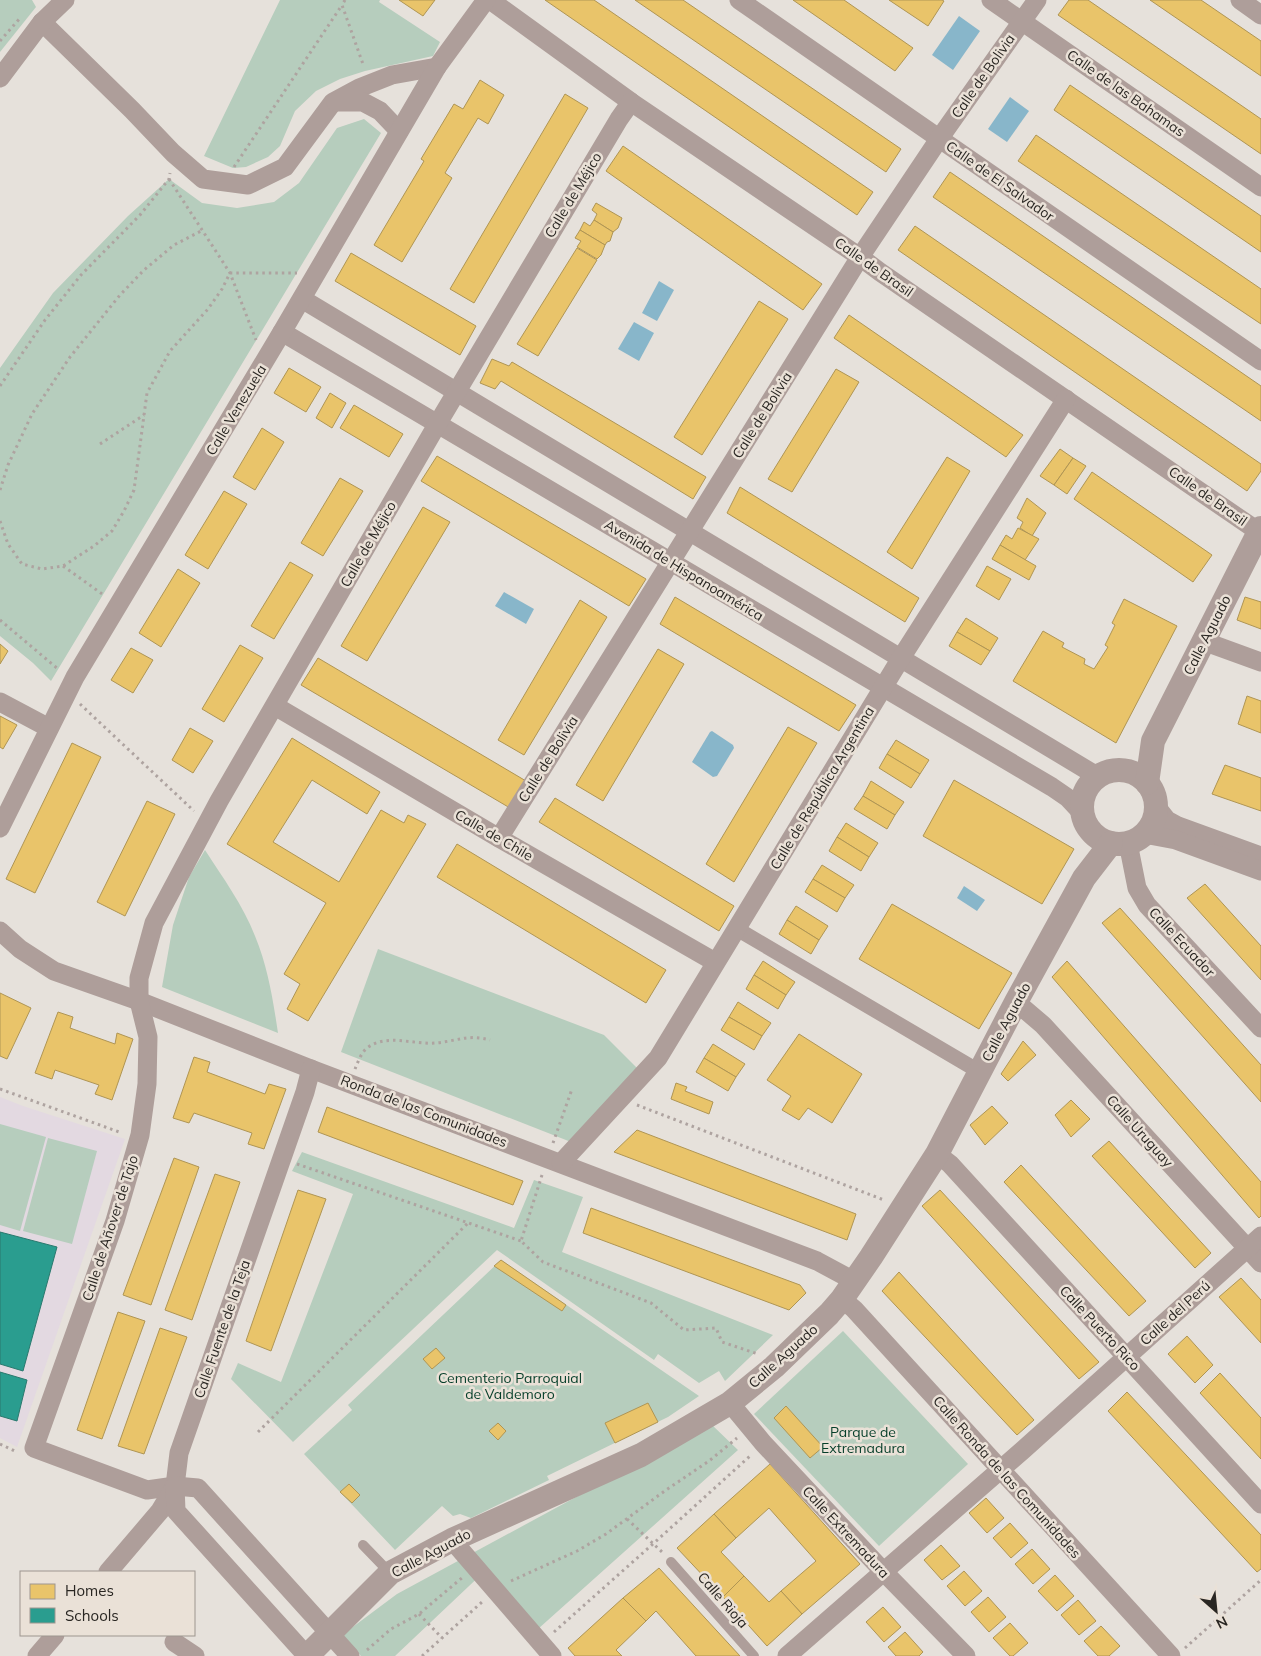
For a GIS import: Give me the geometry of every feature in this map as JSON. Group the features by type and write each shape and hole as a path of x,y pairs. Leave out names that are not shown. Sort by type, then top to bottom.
{"street":[{"path":"0,78 42,22 65,0"},
{"name":"Calle Venezuela","path":"0,828 75,677 282,332 437,67 488,0"},
{"name":"Calle de Brasil","path":"488,0 631,102 1260,530"},
{"name":"Calle de El Salvador","path":"739,0 1261,361"},
{"name":"Calle de las Bahamas","path":"991,0 1261,187"},
{"name":"Calle de Bolivia","path":"499,838 860,257 939,139 1037,0"},
{"path":"1240,0 1261,14"},
{"path":"42,22 132,110 172,153 203,179 248,185 285,167 333,102 358,88 392,75 437,67"},
{"path":"333,102 363,102 380,111 400,132"},
{"name":"Calle de Méjico","path":"139,1001 139,978 154,923 207,824 438,423 608,136 631,102"},
{"path":"302,298 901,658 1108,773 1134,773 1147,783 1153,794 1156,806 1167,820 1178,826 1261,856"},
{"name":"Avenida de Hispanoamérica","path":"282,332 1052,787 1068,798 1086,822"},
{"name":"Calle de República Argentina","path":"554,1160 620,1098 658,1058 901,658 1066,399"},
{"name":"Calle Aguado","path":"1147,783 1153,741 1260,530"},
{"path":"1203,641 1261,662"},
{"path":"0,702 49,728"},
{"name":"Calle de Chile","path":"275,706 715,962"},
{"name":"Calle Aguado","path":"1108,773 1153,741"},
{"path":"1108,773 1090,783 1084,792 1082,802 1086,822 1099,839 1176,840 1261,871"},
{"path":"1127,840 1150,826 1156,806"},
{"name":"Calle Aguado","path":"307,1656 390,1573 452,1540 641,1455 730,1404 780,1362 848,1290 937,1154 1016,1002 1084,878 1090,850 1086,822"},
{"name":"Calle Aguado","path":"1084,878 1127,840"},
{"name":"Calle Ecuador","path":"1127,840 1137,888 1147,905 1261,1028"},
{"path":"737,929 980,1072"},
{"name":"Ronda de las Comunidades","path":"0,931 20,949 54,971 139,1001 312,1069 817,1261 848,1290"},
{"name":"Calle de Añover de Tajo","path":"139,1001 148,1037 147,1084 139,1139 115,1222 34,1448 147,1490 175,1486"},
{"name":"Calle Uruguay","path":"1016,1002 1043,1025 1254,1242 1261,1263"},
{"name":"Calle Fuente de la Teja","path":"109,1571 160,1511 175,1486 179,1453 312,1069"},
{"name":"Calle Puerto Rico","path":"937,1154 950,1164 1261,1504"},
{"name":"Calle del Perú","path":"787,1656 1000,1470 1254,1242"},
{"name":"Calle Ronda de las Comunidades","path":"848,1290 854,1309 1000,1470 1178,1653"},
{"name":"Calle Extremadura","path":"730,1404 749,1428 883,1572 966,1656"},
{"path":"307,1656 176,1510 175,1486 198,1488 350,1656"},
{"path":"452,1540 546,1650"},
{"path":"37,1656 54,1636"},
{"path":"174,1642 196,1656"}],"lane":[{"path":"364,1545 390,1573"},
{"name":"Calle Rioja","path":"671,1562 754,1656"}],"path":[{"path":"225,182 345,0"},
{"path":"342,5 365,71"},
{"path":"0,41 25,12"},
{"path":"0,386 46,320 81,275 140,215 170,179 230,273 255,340"},
{"path":"0,490 8,465 32,414 70,357 120,295 144,270 174,245 203,230"},
{"path":"230,273 296,272"},
{"path":"0,521 8,544 22,564 42,569 62,566 94,546 112,531 134,490 147,392 170,351 208,310 230,273"},
{"path":"100,444 144,415"},
{"path":"62,566 99,592"},
{"path":"0,620 58,669"},
{"path":"68,692 207,824"},
{"path":"349,1083 366,1048 378,1043 393,1040 419,1044 437,1043 468,1037 490,1040"},
{"path":"0,1088 139,1139"},
{"path":"521,1241 554,1160 572,1089"},
{"path":"620,1098 903,1207"},
{"path":"282,1159 521,1241 543,1262 651,1303 684,1330 716,1328 722,1342 780,1362"},
{"path":"258,1432 468,1223"},
{"path":"422,1656 495,1590 520,1576 577,1551 606,1534 626,1518 709,1462 749,1428"},
{"path":"546,1650 654,1543 763,1443"},
{"path":"626,1518 654,1543"},
{"path":"361,1656 391,1629 419,1614 474,1567"},
{"path":"1178,1653 1261,1580"},
{"path":"419,1614 442,1638"}],"shaded area":[{"path":"0,1097 125,1139 17,1447 0,1438"}],"green space":[{"path":"0,0 32,0 36,7 0,52"},
{"path":"280,0 380,0 379,2 440,42 433,56 365,71 340,79 316,91 295,111 280,146 268,157 246,167 233,168 204,156"},
{"path":"364,119 381,133 51,681 33,663 0,636 0,368 53,293 128,216 169,179 202,203 237,208 274,202 299,183 337,128"},
{"path":"205,850 239,903 260,948 267,972 278,1033 162,987 173,925 189,877"},
{"path":"378,949 604,1035 640,1071 571,1142 341,1052"},
{"path":"0,1124 46,1137 20,1231 0,1225"},
{"path":"48,1138 97,1151 72,1244 23,1231"},
{"path":"302,1152 514,1228 534,1180 583,1197 562,1252 773,1335 725,1381 719,1371 699,1383 658,1354 654,1360 497,1250 293,1442 231,1379 238,1363 281,1382 353,1194 292,1171"},
{"name":"Cementerio Parroquial de Valdemoro","path":"501,1260 699,1396 668,1417 547,1476 549,1480 471,1518 460,1514 453,1516 442,1506 395,1550 304,1454 352,1410 348,1405"},
{"name":"Parque de Extremadura","path":"843,1331 968,1464 879,1546 754,1414"},
{"path":"711,1424 738,1450 538,1629 487,1569 395,1656 361,1656 342,1635 397,1594"}],"water":[{"path":"959,16 980,31 953,70 932,55"},
{"path":"1010,97 1029,111 1007,142 988,129"},
{"path":"659,281 674,290 657,321 642,313"},
{"path":"634,322 654,333 639,361 618,349"},
{"path":"504,592 534,609 526,624 495,606"},
{"path":"712,731 733,745 734,748 717,776 713,777 692,762"},
{"path":"964,886 985,900 977,911 957,898"}],"building: Homes":[{"path":"399,0 435,0 423,16"},
{"path":"545,0 594,0 873,192 857,215"},
{"path":"635,0 683,0 901,149 886,172"},
{"path":"793,0 844,0 913,48 895,71"},
{"path":"889,0 942,0 944,1 928,26"},
{"path":"1069,0 1088,0 1261,119 1261,154 1058,15"},
{"path":"1150,0 1201,0 1261,41 1261,76"},
{"path":"480,80 504,95 488,124 478,118 445,173 452,178 402,262 374,245 424,161 421,159 454,104 463,109"},
{"path":"1070,85 1261,216 1261,252 1054,110"},
{"path":"565,94 588,108 474,303 450,289"},
{"path":"1036,135 1261,289 1261,324 1018,161"},
{"path":"623,146 822,284 803,310 606,171"},
{"path":"950,172 1261,386 1261,421 933,197"},
{"path":"596,203 622,218 618,228 613,232 594,220 597,214 592,210"},
{"path":"594,220 613,232 610,241 605,245 580,230 584,222 590,226"},
{"path":"915,226 1261,464 1261,471 1247,491 898,250"},
{"path":"580,230 605,245 597,259 577,247 581,241 575,238"},
{"path":"577,248 597,260 538,356 517,344"},
{"path":"351,253 476,326 460,355 335,281"},
{"path":"759,301 788,319 702,455 674,437"},
{"path":"849,315 1023,435 1006,457 834,338"},
{"path":"492,359 509,366 512,362 706,477 693,499 501,381 495,389 480,383"},
{"path":"289,368 321,387 306,412 274,393"},
{"path":"836,369 859,382 792,492 768,479"},
{"path":"330,393 346,403 332,428 316,418"},
{"path":"354,405 403,434 389,457 340,428"},
{"path":"262,428 284,442 255,490 233,477"},
{"path":"1060,449 1073,458 1054,485 1040,476"},
{"path":"437,456 646,579 629,606 421,481"},
{"path":"947,457 970,471 912,569 887,552"},
{"path":"1073,458 1086,466 1067,494 1054,485"},
{"path":"1092,472 1212,555 1193,582 1074,499"},
{"path":"340,478 363,491 323,556 301,543"},
{"path":"740,487 919,598 905,622 727,513"},
{"path":"224,491 247,504 208,569 185,555"},
{"path":"1027,498 1046,513 1032,536 1020,528 1023,522 1017,518"},
{"path":"423,507 450,522 367,661 341,646"},
{"path":"1018,528 1039,539 1025,560 1000,545 1006,535 1012,539"},
{"path":"1000,545 1036,566 1029,580 992,559"},
{"path":"290,562 313,575 274,639 251,626"},
{"path":"987,566 1011,579 999,600 976,586"},
{"path":"178,569 200,583 161,647 139,633"},
{"path":"675,597 856,705 839,731 660,624"},
{"path":"1245,597 1261,602 1261,629 1237,620"},
{"path":"1124,599 1177,626 1116,743 1013,681 1043,631 1064,643 1062,647 1085,659 1084,664 1094,669 1108,647 1105,645 1115,625 1112,623"},
{"path":"580,600 607,617 524,755 498,740"},
{"path":"966,618 998,638 990,651 957,632"},
{"path":"957,632 990,651 981,665 949,646"},
{"path":"0,644 8,651 0,664"},
{"path":"240,645 263,658 224,722 202,709"},
{"path":"131,648 153,660 133,693 111,680"},
{"path":"658,649 684,664 603,801 576,785"},
{"path":"318,658 526,781 510,808 301,685"},
{"path":"1247,696 1261,701 1261,733 1238,724"},
{"path":"0,716 17,725 3,749 0,747"},
{"path":"788,727 817,743 734,882 706,864"},
{"path":"190,728 213,741 193,773 172,760"},
{"path":"292,738 380,792 367,814 312,780 273,842 339,882 381,810 404,823 408,815 426,824 308,1021 287,1009 300,984 284,974 326,903 227,844"},
{"path":"896,740 929,760 920,774 887,754"},
{"path":"72,743 101,757 35,893 6,879"},
{"path":"887,754 920,774 911,788 879,768"},
{"path":"1225,765 1261,778 1261,811 1212,794"},
{"path":"954,780 1074,849 1042,904 923,836"},
{"path":"871,781 904,802 895,815 863,796"},
{"path":"863,796 895,815 887,829 854,809"},
{"path":"555,798 734,906 719,931 539,822"},
{"path":"147,801 175,814 125,916 97,902"},
{"path":"846,823 878,843 869,857 837,837"},
{"path":"837,837 869,857 861,871 829,851"},
{"path":"457,844 666,970 646,1003 437,877"},
{"path":"822,865 854,885 845,898 813,879"},
{"path":"813,879 845,898 837,912 805,892"},
{"path":"1205,884 1261,946 1261,980 1187,898"},
{"path":"892,904 1012,973 979,1029 859,959"},
{"path":"796,906 828,926 819,940 787,920"},
{"path":"1120,908 1261,1065 1261,1102 1102,923"},
{"path":"787,920 819,940 811,954 779,934"},
{"path":"763,961 795,982 786,995 754,975"},
{"path":"1067,961 1261,1182 1261,1216 1259,1218 1052,977"},
{"path":"754,975 786,995 778,1009 746,989"},
{"path":"0,993 31,1008 7,1059 0,1056"},
{"path":"738,1002 771,1023 762,1036 729,1017"},
{"path":"58,1012 73,1017 70,1028 115,1044 117,1033 133,1039 112,1100 95,1094 99,1085 55,1070 52,1079 35,1073"},
{"path":"729,1017 762,1036 754,1050 721,1030"},
{"path":"799,1034 862,1074 832,1123 808,1108 799,1120 782,1110 791,1096 767,1080"},
{"path":"1023,1041 1036,1055 1008,1081 1001,1074"},
{"path":"713,1044 745,1064 736,1077 704,1058"},
{"path":"194,1057 210,1062 207,1072 265,1094 269,1084 286,1089 264,1149 248,1144 252,1133 194,1113 189,1123 173,1118"},
{"path":"704,1058 736,1077 728,1091 696,1072"},
{"path":"676,1083 687,1087 685,1091 713,1102 709,1114 671,1099"},
{"path":"1071,1100 1090,1119 1071,1137 1055,1115"},
{"path":"992,1106 1008,1123 985,1145 970,1125"},
{"path":"327,1107 523,1181 513,1205 318,1132"},
{"path":"637,1130 856,1214 847,1240 614,1152"},
{"path":"1109,1141 1211,1253 1195,1268 1092,1156"},
{"path":"174,1158 199,1167 151,1305 123,1295"},
{"path":"1021,1165 1146,1301 1129,1316 1004,1182"},
{"path":"215,1174 240,1182 192,1320 165,1310"},
{"path":"298,1190 326,1199 271,1351 246,1341"},
{"path":"940,1190 1099,1362 1079,1379 922,1206"},
{"path":"591,1208 800,1285 806,1293 789,1310 583,1233"},
{"path":"501,1260 566,1305 562,1311 494,1266"},
{"path":"899,1272 1034,1420 1017,1435 882,1291"},
{"path":"1241,1278 1261,1300 1261,1343 1219,1297"},
{"path":"118,1312 145,1321 102,1439 77,1430"},
{"path":"160,1328 187,1337 144,1454 118,1446"},
{"path":"1187,1336 1213,1365 1195,1383 1168,1354"},
{"path":"436,1348 445,1358 432,1369 423,1359"},
{"path":"1220,1373 1261,1418 1261,1459 1200,1393"},
{"path":"1127,1392 1261,1535 1261,1569 1257,1572 1108,1411"},
{"path":"648,1403 658,1422 615,1443 605,1423"},
{"path":"786,1406 823,1447 810,1458 774,1418"},
{"path":"498,1423 506,1431 498,1440 489,1431"},
{"path":"770,1464 860,1564 802,1614 781,1591 816,1561 769,1508 736,1538 714,1514"},
{"path":"349,1484 360,1495 352,1503 340,1492"},
{"path":"986,1498 1004,1518 987,1533 969,1513"},
{"path":"714,1514 736,1538 721,1552 744,1576 723,1597 677,1548"},
{"path":"1010,1523 1028,1543 1011,1558 993,1538"},
{"path":"941,1545 960,1566 942,1580 924,1560"},
{"path":"1032,1549 1050,1569 1033,1584 1015,1564"},
{"path":"659,1568 740,1656 696,1656 656,1611 646,1621 623,1598"},
{"path":"964,1571 982,1591 965,1606 947,1586"},
{"path":"1055,1575 1074,1596 1057,1611 1038,1591"},
{"path":"744,1576 769,1602 781,1591 802,1614 767,1646 723,1597"},
{"path":"988,1597 1006,1617 989,1632 971,1612"},
{"path":"623,1598 646,1621 616,1650 622,1656 575,1656 568,1648"},
{"path":"1078,1600 1096,1621 1079,1635 1061,1615"},
{"path":"883,1607 901,1627 884,1642 866,1622"},
{"path":"1010,1623 1028,1643 1013,1656 1010,1656 993,1638"},
{"path":"1101,1626 1120,1646 1109,1656 1098,1656 1084,1641"},
{"path":"905,1632 923,1652 919,1656 896,1656 888,1647"}],"building: Schools":[{"path":"0,1232 57,1247 23,1371 0,1364"},
{"path":"0,1372 27,1380 17,1421 0,1416"}]}
